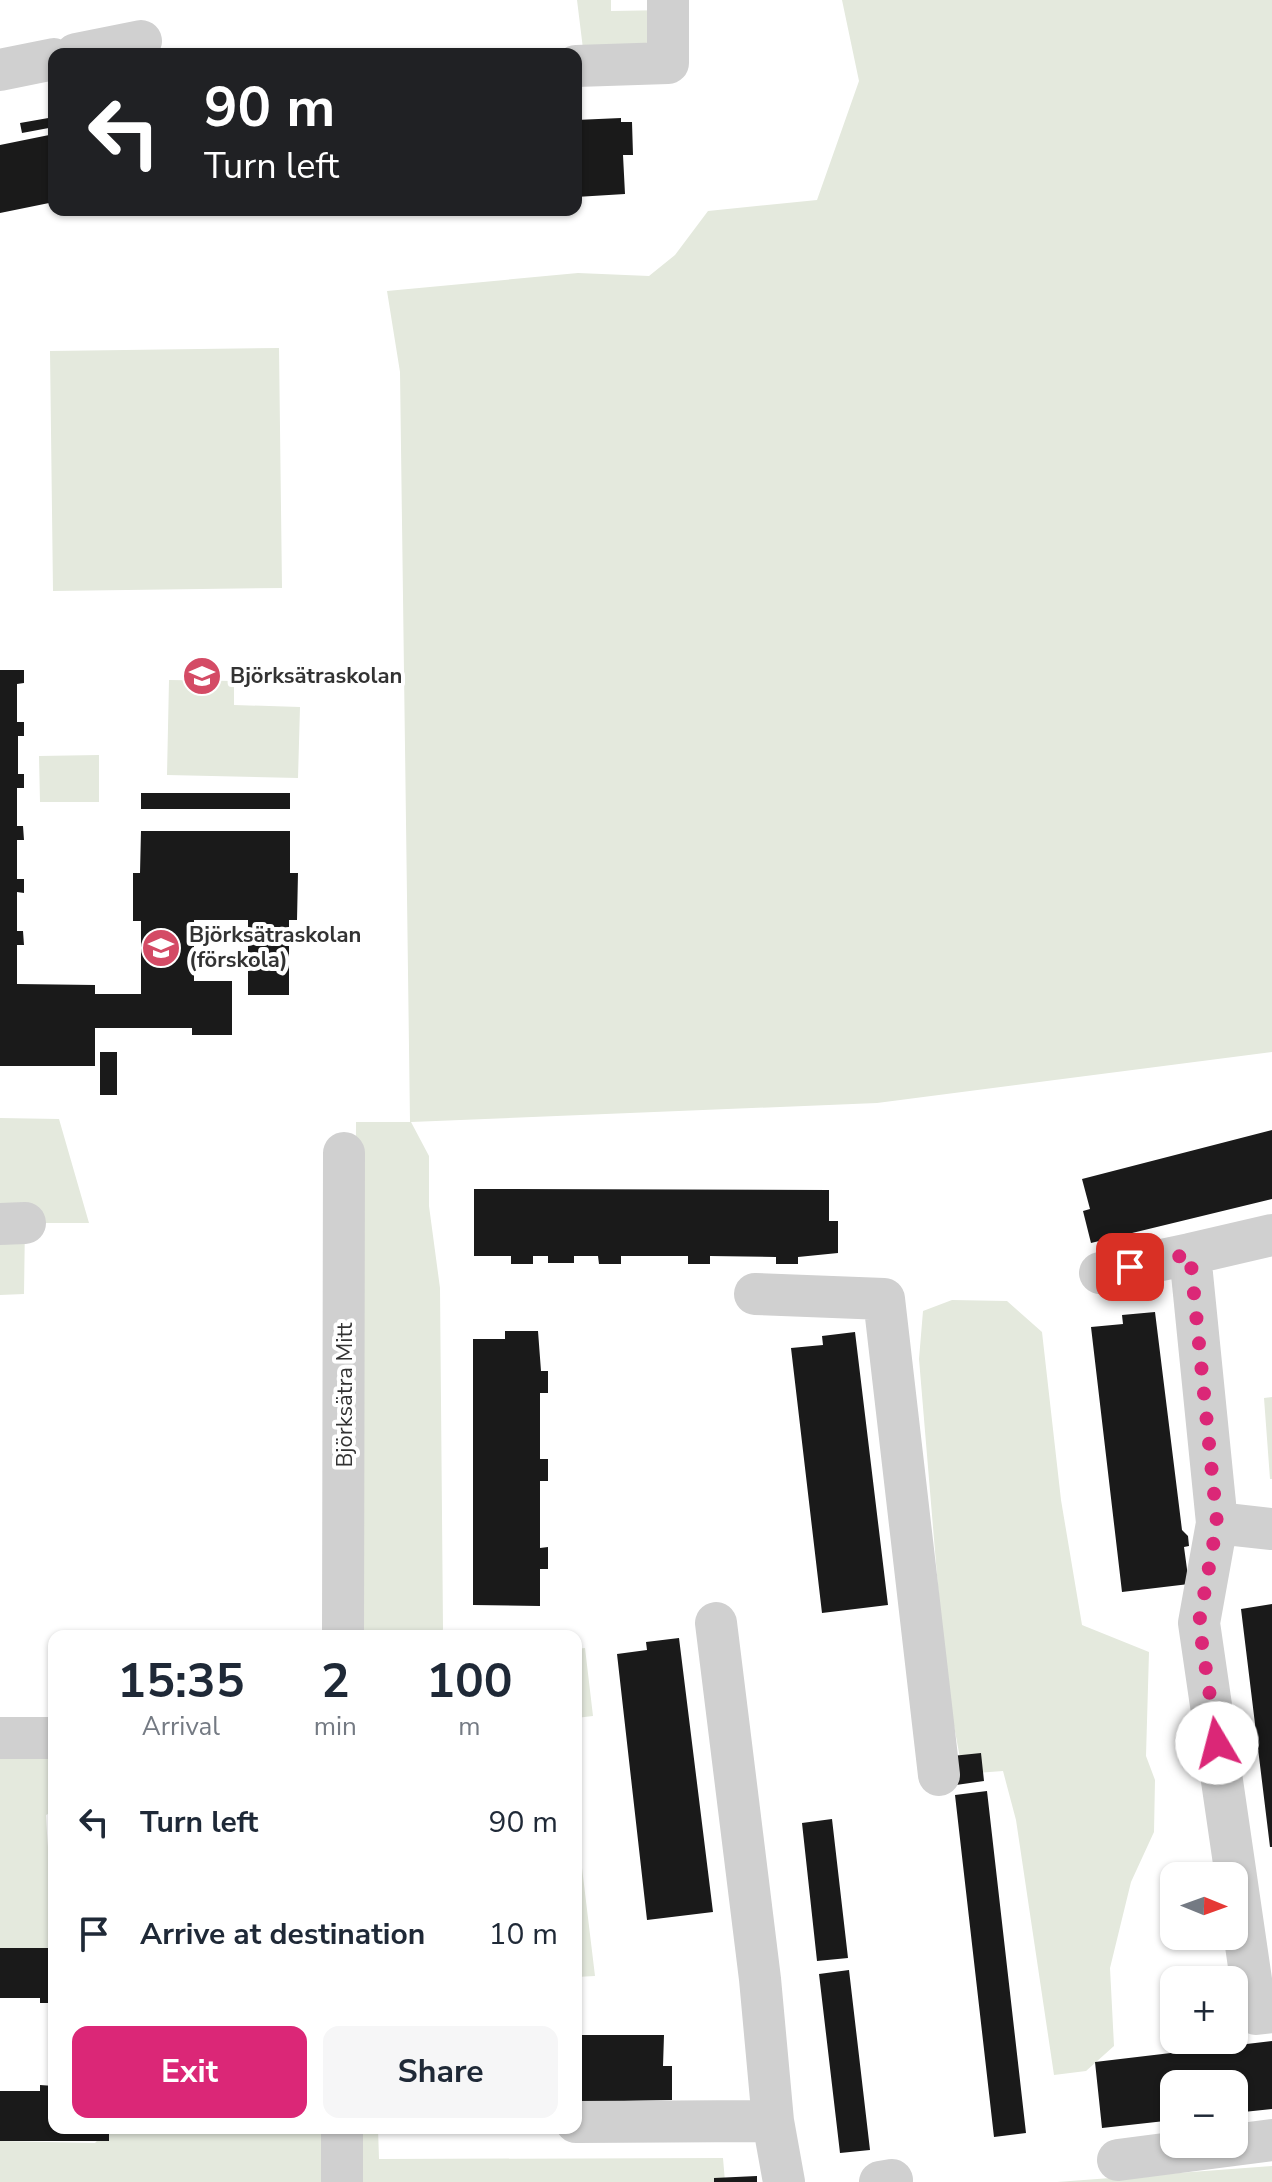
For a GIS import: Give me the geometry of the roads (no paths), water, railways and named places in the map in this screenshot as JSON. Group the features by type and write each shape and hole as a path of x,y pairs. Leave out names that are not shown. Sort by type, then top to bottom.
{"street":[{"path":"582,66 668,63 668,0"},
{"path":"106,48 141,41"},
{"path":"0,70 48,60"},
{"name":"Björksätra Mitt","path":"343,1630 344,1153"},
{"path":"1100,1273 1272,1235"},
{"path":"1190,1254 1217,1523 1199,1623 1256,2014 1272,2012"},
{"path":"755,1294 884,1299 888,1311 939,1775"},
{"path":"1217,1523 1272,1529"},
{"path":"716,1623 760,1979 773,2121 784,2182"},
{"path":"0,1738 48,1738"},
{"path":"582,2122 773,2121"},
{"path":"342,2134 342,2182"},
{"path":"1118,2160 1272,2140"}],"place":[{"name":"Björksätraskolan","path":"202,676"},
{"name":"Björksätraskolan (förskola)","path":"161,948"}]}
